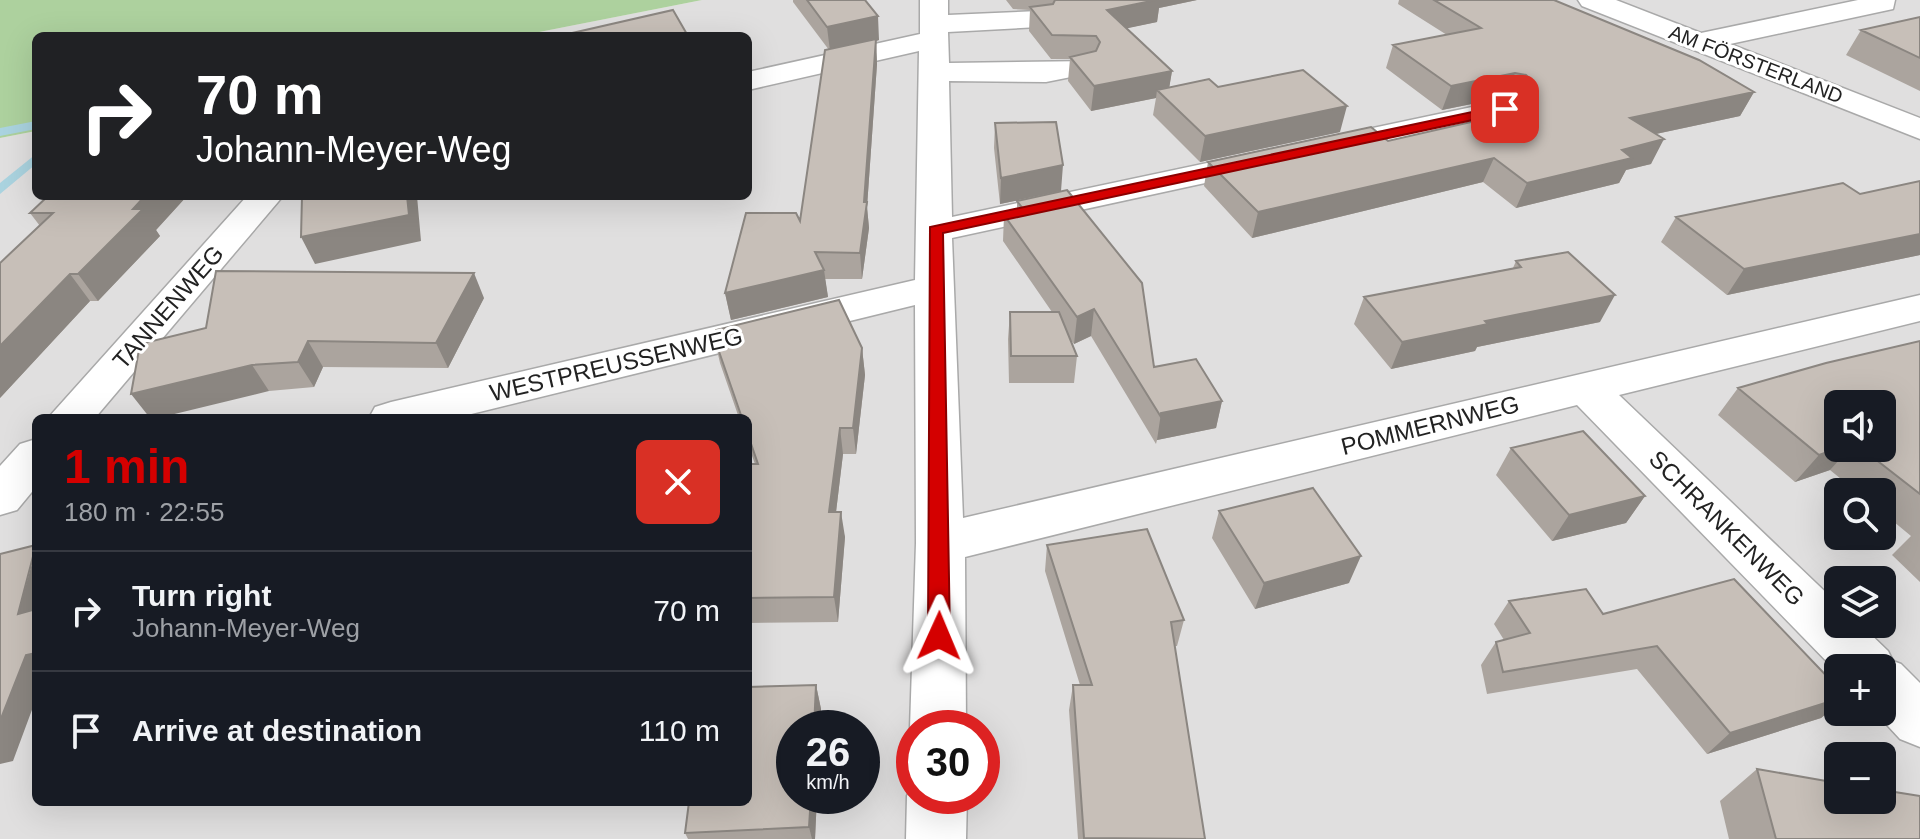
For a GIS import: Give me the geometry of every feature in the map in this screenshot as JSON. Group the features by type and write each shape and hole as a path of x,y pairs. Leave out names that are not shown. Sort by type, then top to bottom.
{"street":[{"name":"AM FÖRSTERLAND","path":"1592,0 1920,129"},
{"path":"1699,42 1883,3"},
{"path":"752,80 933,34 1039,19"},
{"path":"933,34 1046,73 1080,67"},
{"path":"933,34 934,288 940,543 938,710"},
{"path":"935,231 1505,109"},
{"name":"TANNENWEG","path":"74,414 262,200"},
{"name":"WESTPREUSSENWEG","path":"408,414 934,288"},
{"name":"POMMERNWEG","path":"940,543 1920,308"},
{"name":"SCHRANKENWEG","path":"1585,388 1855,654"},
{"path":"0,497 32,461"},
{"path":"0,511 32,504"},
{"path":"1896,696 1920,721"},
{"path":"936,839 937,814"}],"shaded area":[{"path":"702,0 1920,0 1920,839 0,839 0,138 32,132 32,200 752,200 752,32 539,32"}],"green space":[{"path":"0,0 702,0 539,32 32,32 32,132 0,138"}],"building":[{"path":"807,0 865,0 878,16 827,27"},
{"path":"1055,0 1156,0 1107,10 1172,71 1094,86 1070,57 1096,51 1100,42 1096,36 1052,35 1030,7 1053,4"},
{"path":"1434,0 1554,0 1699,60 1754,92 1630,118 1664,139 1622,150 1632,158 1527,183 1494,158 1258,212 1208,162 1371,127 1388,141 1493,117 1477,105 1529,94 1534,83 1526,75 1515,73 1451,86 1393,45 1481,28"},
{"path":"673,10 686,32 577,32"},
{"path":"1920,17 1920,58 1861,30"},
{"path":"876,39 864,202 867,202 860,253 815,252 824,270 725,293 746,213 796,213 800,221 825,50"},
{"path":"1303,70 1347,106 1205,136 1157,90 1209,79 1218,87"},
{"path":"1056,122 1063,165 1001,178 995,123"},
{"path":"1920,181 1920,234 1744,269 1676,217 1843,183 1860,194"},
{"path":"1067,190 1142,283 1154,367 1196,359 1222,401 1161,413 1161,417 1094,309 1077,317 1004,215 1024,210 1017,201"},
{"path":"44,200 141,200 133,209 143,209 78,274 70,274 0,346 0,263 53,213 30,213"},
{"path":"302,200 407,200 409,215 301,237"},
{"path":"1568,252 1615,295 1485,321 1488,324 1402,342 1364,297 1521,267 1516,261"},
{"path":"216,271 474,273 436,343 308,341 298,362 252,365 131,394 140,344 206,328"},
{"path":"839,300 862,348 853,428 840,428 829,512 841,512 834,597 752,598 752,464 758,464 752,447 752,414 741,414 714,337 716,330"},
{"path":"1010,312 1059,312 1077,356 1011,356"},
{"path":"1920,341 1920,494 1879,462 1896,462 1896,390 1824,390 1824,453 1819,455 1738,388"},
{"path":"1583,431 1645,496 1569,515 1511,448"},
{"path":"1313,488 1361,556 1264,583 1219,511"},
{"path":"1147,529 1184,620 1171,622 1205,839 1084,838 1073,685 1092,685 1047,545"},
{"path":"32,546 32,560 18,614 32,610 32,654 26,655 0,721 0,554"},
{"path":"1734,579 1824,673 1824,703 1730,733 1657,646 1503,672 1496,642 1530,633 1509,601 1586,589 1603,614"},
{"path":"816,685 815,710 776,710 776,814 810,814 809,827 685,833 688,806 752,806 752,687"},
{"path":"1757,769 1824,781 1824,814 1896,814 1896,792 1920,796 1920,839 1776,839"}],"waterway":[{"path":"0,132 32,126"},
{"path":"0,190 32,162"}],"route":[{"path":"939,636 935,231 1505,109"}]}
